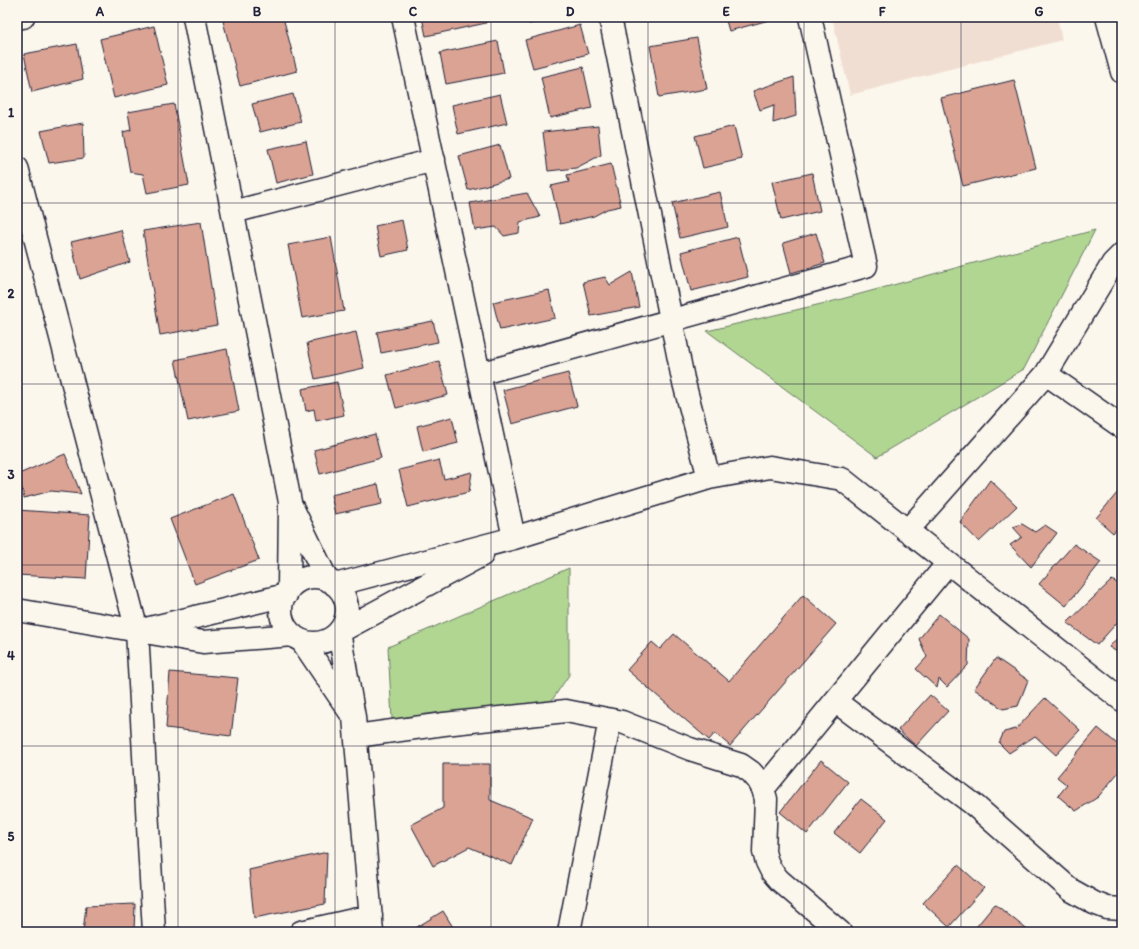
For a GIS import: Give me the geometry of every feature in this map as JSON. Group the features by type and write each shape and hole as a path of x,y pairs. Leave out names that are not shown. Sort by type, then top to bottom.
{"street":[{"path":"17,18 23,17"},
{"path":"194,17 290,502 287,592 282,608 282,618 286,627 297,638 355,727"},
{"path":"403,17 514,538"},
{"path":"610,17 683,379 709,478"},
{"path":"480,374 866,266 810,17"},
{"path":"1107,17 1122,72"},
{"path":"233,212 434,160"},
{"path":"17,168 137,631 154,932"},
{"path":"907,531 1046,374 1113,263 1122,254"},
{"path":"1046,374 1122,427"},
{"path":"137,631 287,592 297,582 306,579 317,578 331,583 514,538 709,478 770,467 842,479 1122,700"},
{"path":"290,502 331,583 342,593 346,603 347,613 345,622 339,632 355,727 371,924 301,932"},
{"path":"17,610 203,642 297,638 312,643 322,642 332,638 339,632 514,538"},
{"path":"763,789 948,563"},
{"path":"835,702 973,804 1071,890 1094,903 1107,908 1122,909"},
{"path":"355,727 444,724 566,711 622,722 690,749 741,765 751,772 758,780 766,799 764,852 766,862 779,880 840,932"},
{"path":"569,932 610,720"}],"shaded area":[{"path":"832,17 1057,17 1062,40 850,95"}],"green space":[{"path":"1095,230 1024,369 877,457 707,331 838,300"},
{"path":"569,568 569,675 546,709 392,719 388,647"}],"building":[{"path":"222,17 283,17 297,71 240,86"},
{"path":"422,17 485,17 486,23 426,36"},
{"path":"527,17 557,17 529,24"},
{"path":"725,17 780,17 729,31"},
{"path":"580,25 588,54 533,68 525,40"},
{"path":"154,26 168,85 114,98 100,39"},
{"path":"697,38 707,89 659,97 650,46"},
{"path":"498,41 504,73 446,84 440,53"},
{"path":"77,44 83,79 32,92 24,54"},
{"path":"583,67 592,108 550,118 541,77"},
{"path":"794,77 796,116 773,123 774,105 760,110 753,91"},
{"path":"1014,80 1036,168 963,186 941,98"},
{"path":"293,94 301,122 260,132 252,104"},
{"path":"500,94 507,123 458,134 452,105"},
{"path":"174,104 189,185 147,193 143,174 130,172 123,132 131,130 128,112"},
{"path":"83,123 84,158 49,163 41,131"},
{"path":"598,126 601,155 576,168 548,171 543,132"},
{"path":"734,126 742,159 703,168 695,136"},
{"path":"306,141 313,174 276,183 268,149"},
{"path":"500,145 509,179 468,190 459,156"},
{"path":"611,164 621,206 607,209 594,216 560,224 551,186 569,182 567,175"},
{"path":"812,173 820,211 781,220 772,182"},
{"path":"720,192 728,227 680,238 672,203"},
{"path":"527,193 540,217 520,222 519,233 504,236 496,227 475,230 470,203"},
{"path":"402,220 408,250 381,256 375,226"},
{"path":"201,222 217,325 160,335 143,231"},
{"path":"121,230 130,262 80,279 71,242"},
{"path":"816,233 825,263 791,273 783,243"},
{"path":"331,237 344,311 302,318 288,245"},
{"path":"738,237 748,277 691,291 681,252"},
{"path":"632,272 639,307 591,316 583,282 605,277 610,285"},
{"path":"549,290 555,318 500,330 493,302"},
{"path":"433,321 438,342 381,353 377,332"},
{"path":"356,332 364,368 315,379 307,343"},
{"path":"227,349 239,411 188,421 175,360"},
{"path":"439,361 448,395 396,408 387,375"},
{"path":"568,373 577,406 512,424 503,390"},
{"path":"337,382 344,415 316,421 314,409 306,411 302,389"},
{"path":"452,417 458,443 423,452 417,426"},
{"path":"375,434 381,458 320,474 314,450"},
{"path":"65,454 81,494 51,491 24,498 19,474"},
{"path":"439,460 444,479 472,472 469,492 408,507 399,470"},
{"path":"990,480 1017,506 979,542 960,522"},
{"path":"378,484 382,504 335,514 331,495"},
{"path":"1118,492 1122,495 1122,523 1113,533 1096,518"},
{"path":"234,494 259,560 195,584 170,519"},
{"path":"17,510 90,515 86,579 17,575"},
{"path":"1022,524 1035,532 1045,525 1057,533 1031,567 1010,545 1022,537 1013,527"},
{"path":"1074,544 1101,562 1066,606 1039,584"},
{"path":"1112,580 1122,586 1122,617 1097,645 1067,623"},
{"path":"803,595 836,624 730,746 715,733 709,740 627,670 652,642 660,649 674,634 729,681"},
{"path":"939,614 969,639 968,665 947,687 939,679 937,688 916,669 927,657 919,639"},
{"path":"1122,633 1122,655 1109,647"},
{"path":"996,658 1028,680 1018,706 1003,709 974,689"},
{"path":"170,672 238,678 231,736 166,728"},
{"path":"930,695 948,711 916,746 898,730"},
{"path":"1045,698 1080,730 1056,755 1035,736 1009,753 999,743 1004,732 1016,729"},
{"path":"1098,728 1122,748 1122,768 1098,797 1076,811 1058,796 1067,785 1057,777"},
{"path":"821,760 848,782 807,834 780,812"},
{"path":"443,764 490,764 490,800 533,818 512,865 469,847 433,866 411,825 443,808"},
{"path":"861,799 887,819 860,853 834,833"},
{"path":"327,852 325,904 254,918 249,870"},
{"path":"958,865 984,888 949,927 923,903"},
{"path":"135,904 134,932 83,932 86,906"},
{"path":"995,904 1030,932 972,932"},
{"path":"443,911 456,932 409,932"}]}
